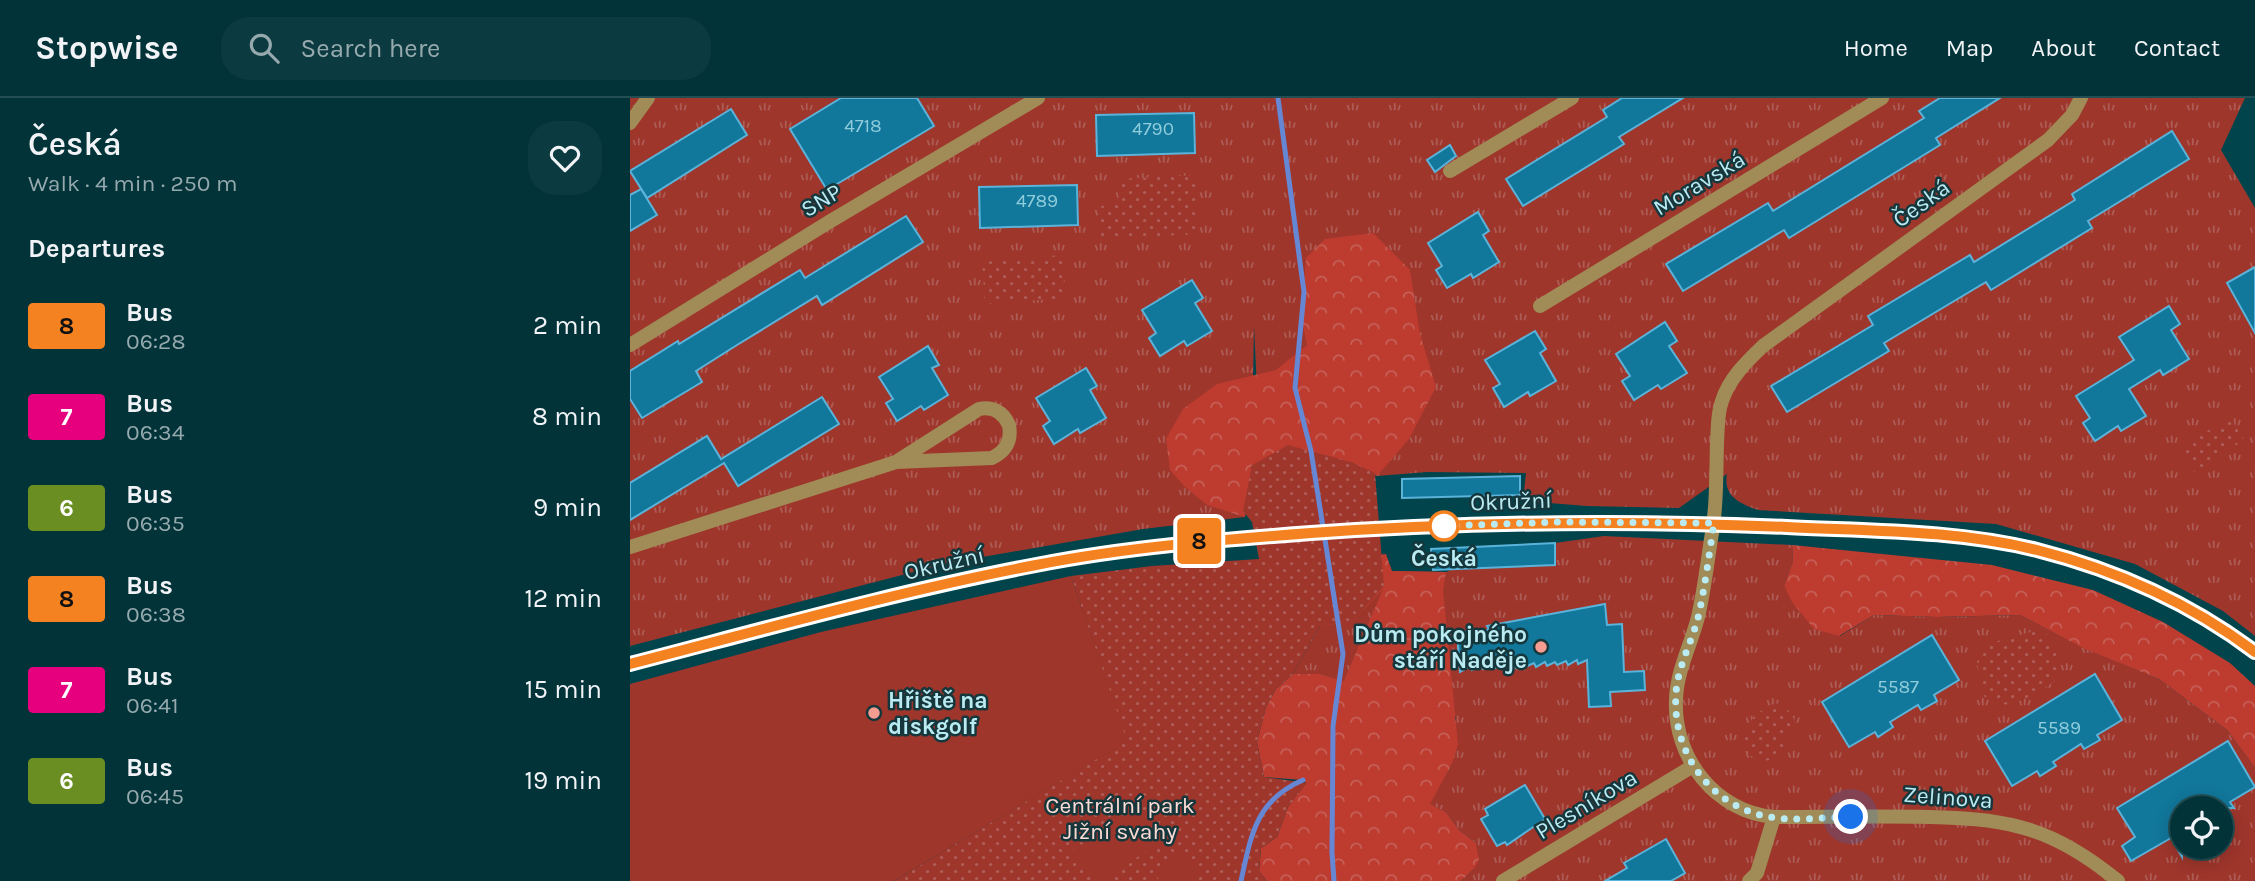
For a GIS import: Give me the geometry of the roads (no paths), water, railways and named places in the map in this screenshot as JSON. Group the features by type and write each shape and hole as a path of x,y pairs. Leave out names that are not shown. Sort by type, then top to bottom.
{"street":[{"path":"633,119 648,98"},
{"name":"SNP","path":"630,345 829,222 1038,98"},
{"path":"1450,171 1572,98"},
{"name":"Moravská","path":"1539,306 1882,98"},
{"name":"Česká","path":"1714,523 1718,415 1725,393 1743,366 1773,339 2048,140 2072,115 2081,98"},
{"path":"630,548 896,461 979,409 997,410 1009,425 1008,444 1003,452 992,458 896,461"},
{"name":"Okružní","path":"630,664 795,621 1038,565 1213,540 1397,527 1544,522 1714,523 1959,536 2035,550 2147,587 2196,612 2255,652"},
{"name":"Zelinova","path":"1714,523 1698,618 1680,670 1676,716 1681,739 1693,766 1720,796 1747,810 1774,817 1967,818 2003,824 2050,838 2075,851 2118,881"},
{"name":"Plesníkova","path":"1503,881 1693,766"},
{"path":"1749,881 1757,873 1774,817"}],"waterway":[{"path":"1278,98 1304,292 1295,388 1311,451 1343,654 1333,726 1334,881"},
{"path":"1241,881 1248,849 1265,809 1287,788 1303,780"}],"place":[{"name":"Česká","path":"1444,526"},
{"name":"Dům pokojného stáří Naděje","path":"1541,647"},
{"name":"Hřiště na diskgolf","path":"874,713"}],"park label":[{"name":"Centrální park Jižní svahy","path":"1120,818"}]}
